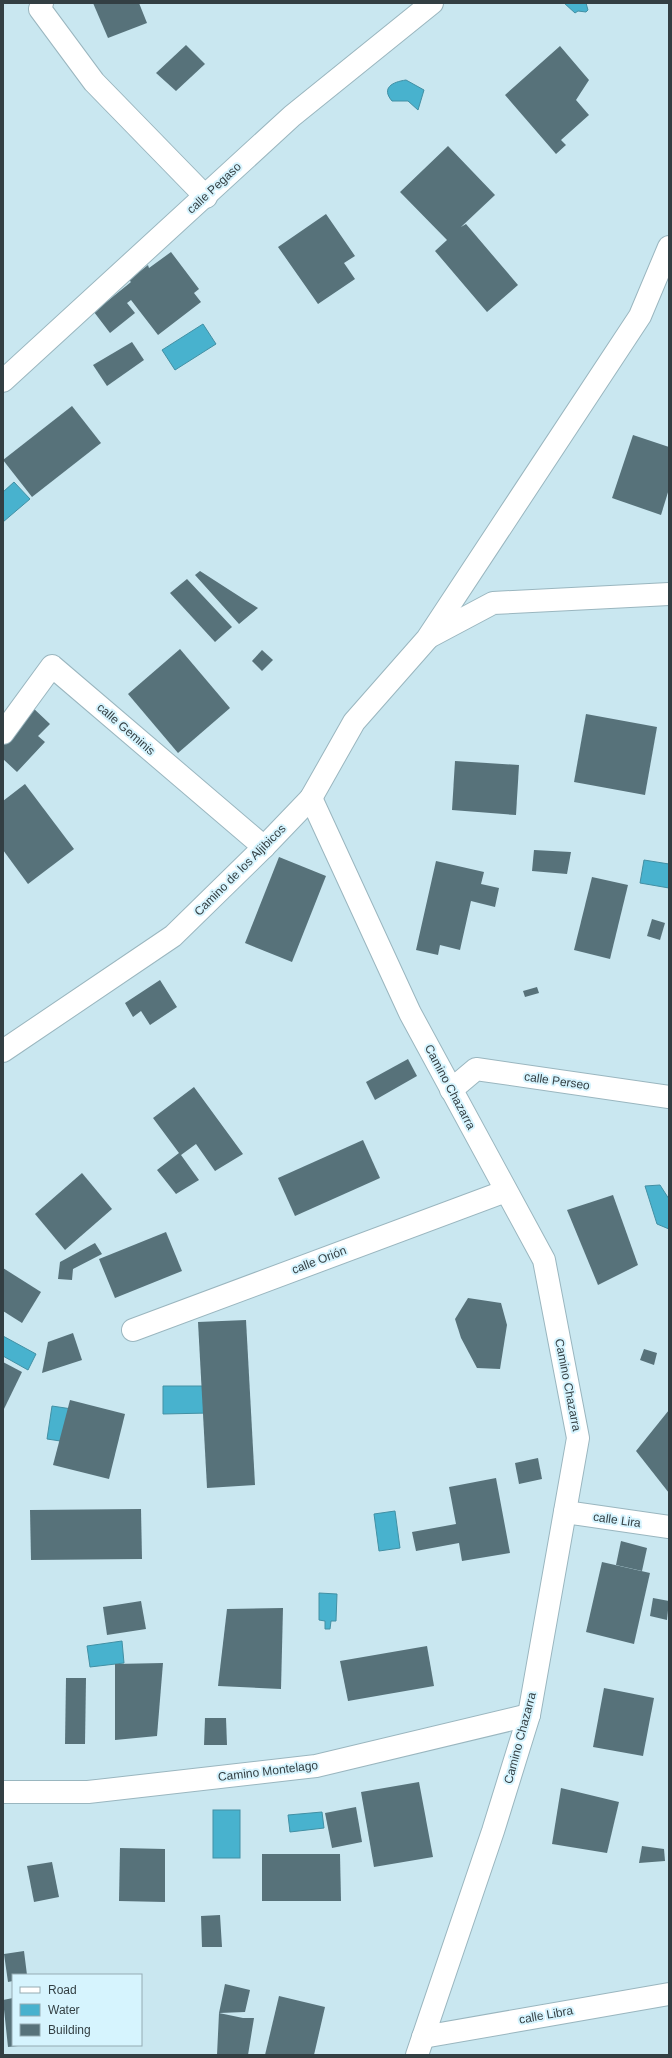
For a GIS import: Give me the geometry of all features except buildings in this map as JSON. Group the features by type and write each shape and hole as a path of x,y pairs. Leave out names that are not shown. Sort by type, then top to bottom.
{"street":[{"path":"42,3 40,8 94,82 206,196"},
{"name":"calle Pegaso","path":"3,381 292,116 432,3"},
{"path":"427,639 640,316 669,247"},
{"path":"427,639 493,602 669,594"},
{"name":"Camino de los Aljibicos","path":"3,1051 173,936 264,847 311,798 354,722 427,639"},
{"name":"calle Geminis","path":"3,733 52,666 264,847"},
{"name":"Camino Chazarra","path":"311,798 410,1013 544,1260 578,1438 529,1715 493,1831 420,2046"},
{"name":"calle Perseo","path":"451,1090 476,1069 669,1097"},
{"name":"calle Orión","path":"133,1330 506,1191"},
{"name":"calle Lira","path":"565,1512 669,1527"},
{"name":"Camino Montelago","path":"3,1792 88,1792 316,1766 529,1715"},
{"name":"calle Libra","path":"420,2046 669,1994"}],"water":[{"path":"564,3 586,3 588,10 586,12 578,11 575,13"},
{"path":"406,80 424,90 418,110 408,101 392,101 389,96 388,89 390,86 396,82"},
{"path":"203,324 216,344 175,370 162,350"},
{"path":"14,482 30,499 3,522 3,492"},
{"path":"644,860 669,864 669,888 640,883"},
{"path":"660,1185 669,1199 669,1229 657,1224 645,1186"},
{"path":"3,1336 36,1354 28,1370 3,1356"},
{"path":"163,1386 208,1386 209,1413 163,1414"},
{"path":"52,1406 72,1409 67,1442 47,1439"},
{"path":"395,1511 400,1548 379,1551 374,1514"},
{"path":"319,1593 337,1594 336,1621 331,1621 330,1629 325,1629 325,1621 319,1620"},
{"path":"122,1641 124,1663 90,1667 87,1646"},
{"path":"213,1810 240,1810 240,1858 213,1858"},
{"path":"322,1812 324,1828 290,1832 288,1815"}]}
